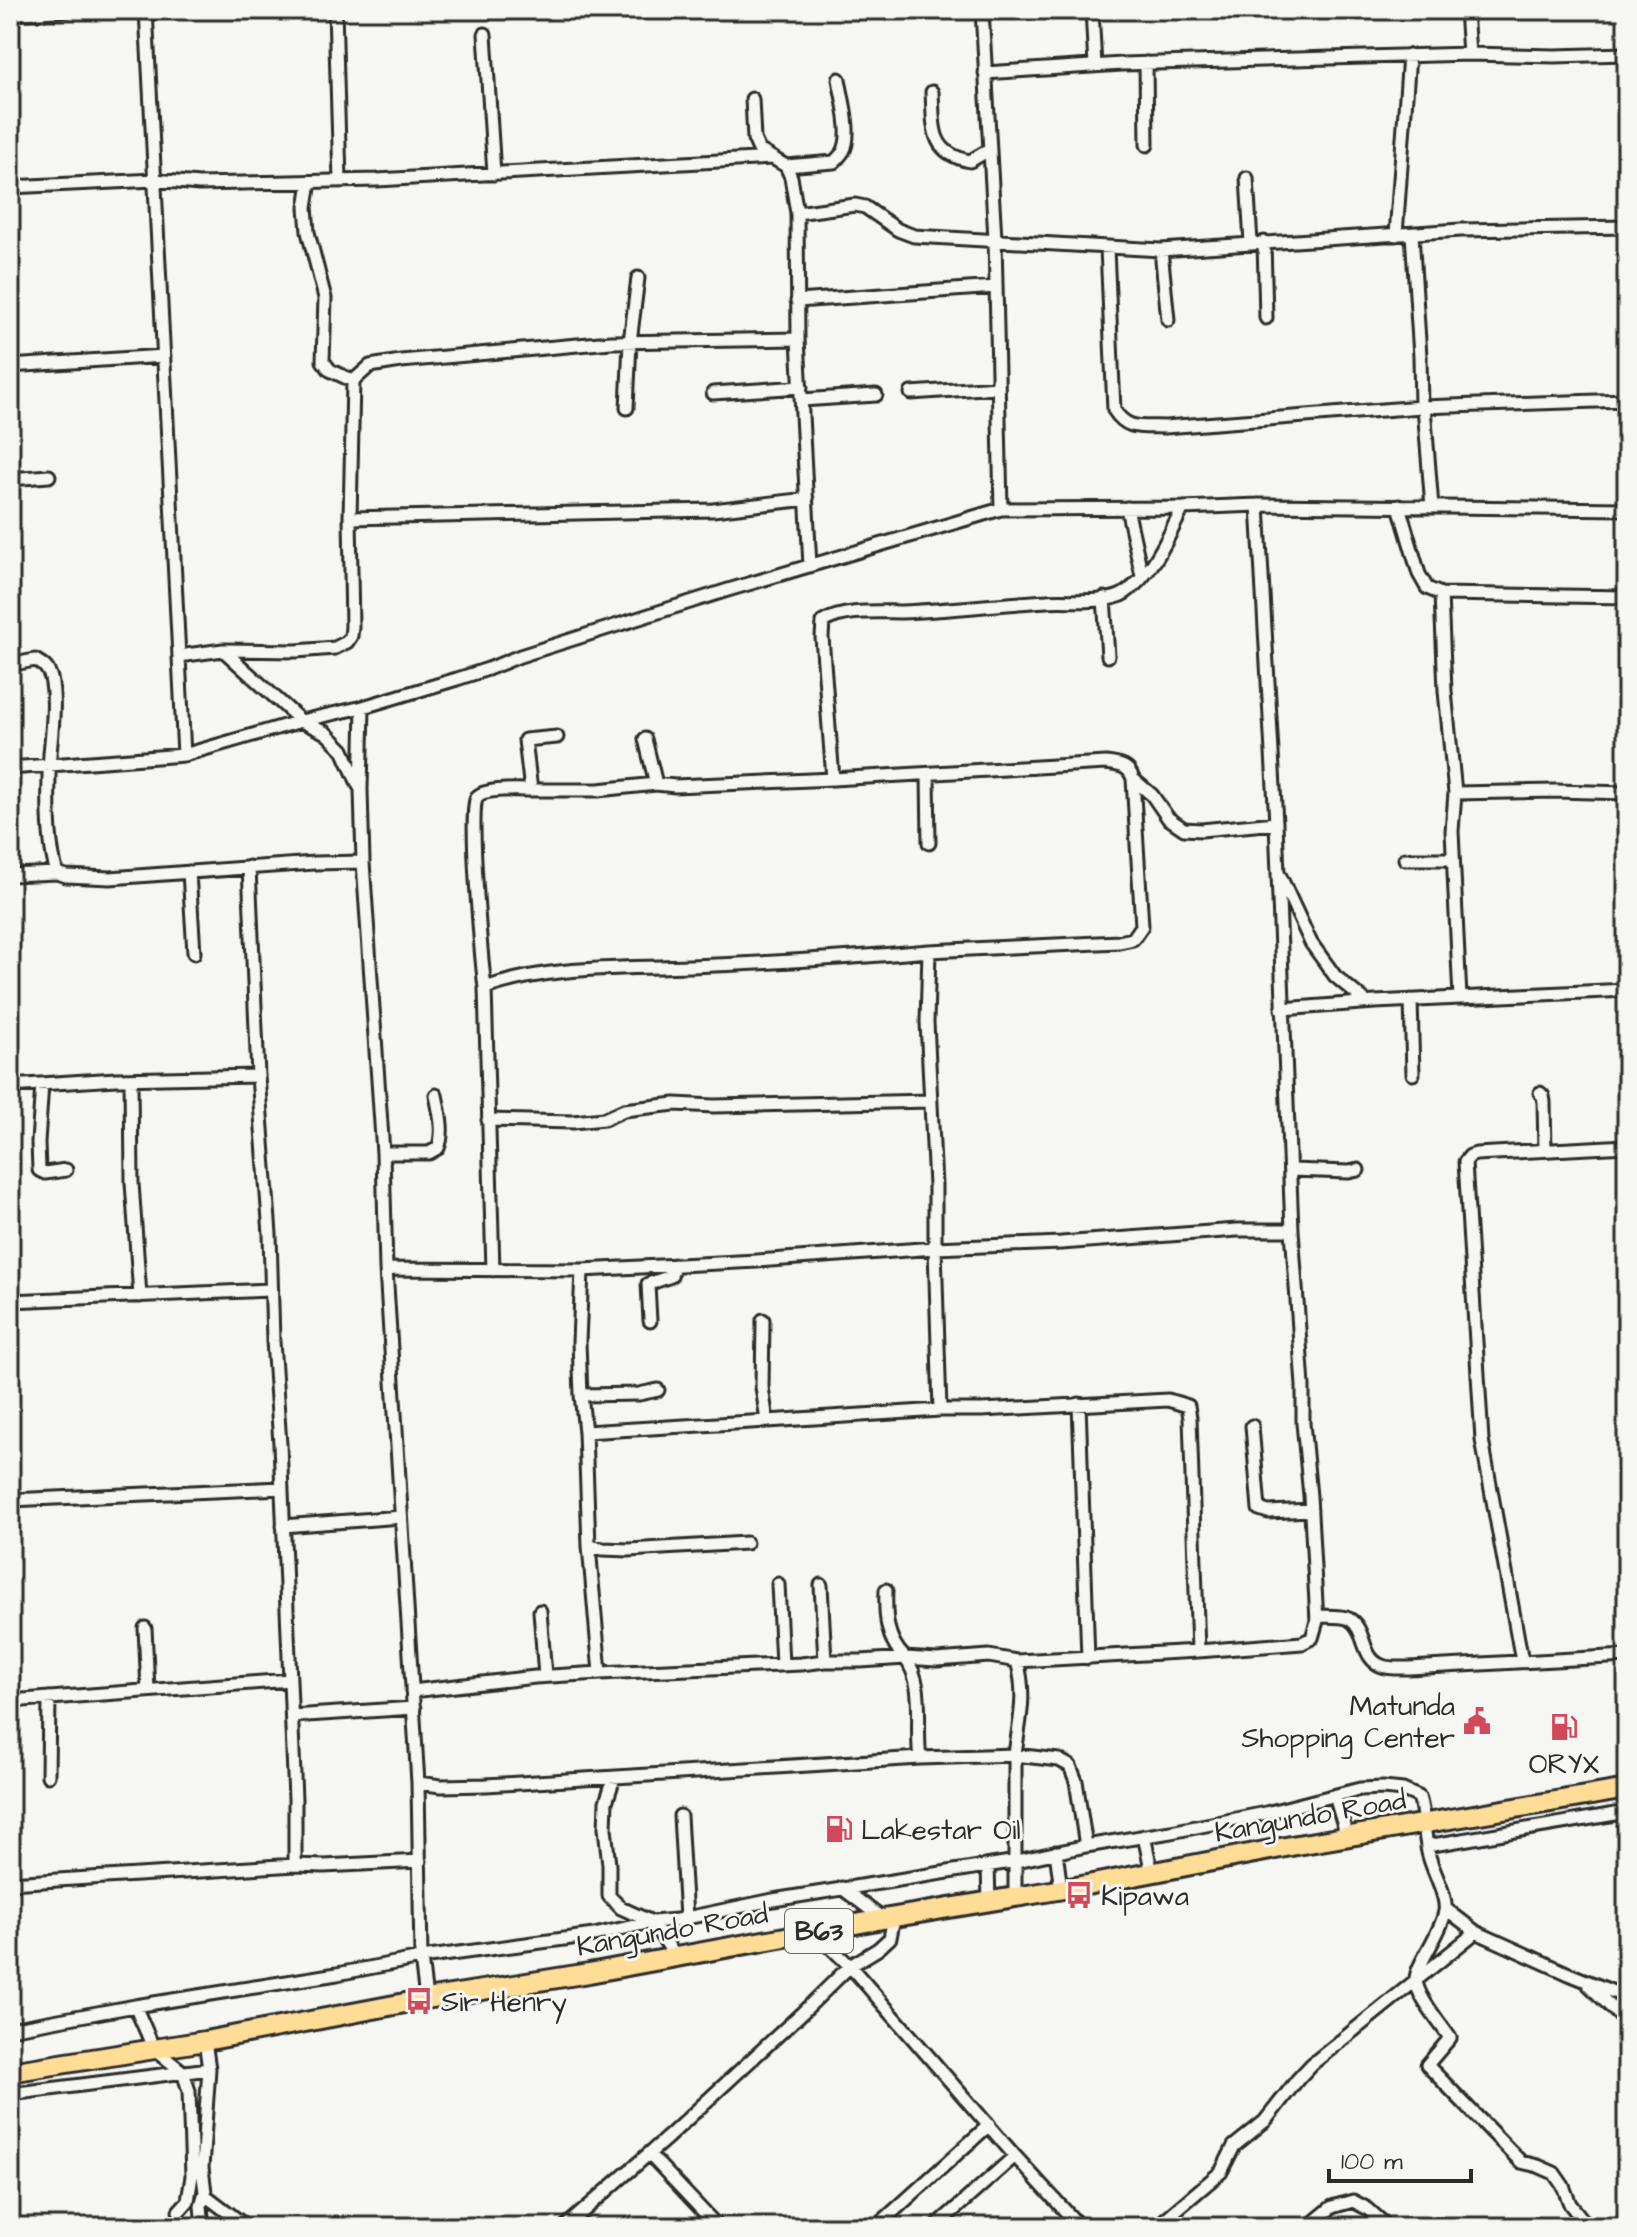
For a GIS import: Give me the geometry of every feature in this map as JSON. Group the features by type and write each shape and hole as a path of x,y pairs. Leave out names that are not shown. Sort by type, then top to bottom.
{"highway":[{"name":"Kangundo Road","path":"10,2072 205,2041 426,1999 1627,1789"}],"street":[{"path":"10,14 70,10"},
{"path":"146,10 184,755"},
{"path":"335,10 340,181"},
{"path":"982,10 995,239 1001,509"},
{"path":"1092,10 1095,66"},
{"path":"1350,12 1393,10"},
{"path":"1466,10 1469,54"},
{"path":"485,34 494,174"},
{"path":"985,73 1146,63 1409,55 1627,54"},
{"path":"1396,235 1409,55"},
{"path":"1146,63 1147,145"},
{"path":"786,166 834,162 843,152 847,126 839,79"},
{"path":"932,92 934,130 940,146 956,158 970,161 989,150"},
{"path":"752,99 754,139 759,150 786,166 797,213 798,339 810,566"},
{"path":"10,187 155,180 199,184 340,181 773,158"},
{"path":"1247,178 1251,243"},
{"path":"310,182 306,207 308,232 325,298 323,361 330,370 353,381"},
{"path":"797,213 855,205 865,207 898,230 914,236 1161,250 1461,230 1627,227"},
{"path":"1412,234 1422,407 1432,507"},
{"path":"1264,242 1266,318"},
{"path":"1107,248 1114,410 1121,421 1131,425 1165,427 1422,407 1627,400"},
{"path":"1161,250 1168,320"},
{"path":"627,408 630,342 638,278"},
{"path":"797,301 996,287"},
{"path":"179,656 223,650 335,648 351,636 353,381 370,366 630,342 798,339"},
{"path":"10,366 164,356"},
{"path":"713,393 801,387"},
{"path":"911,393 998,387"},
{"path":"802,400 876,395"},
{"path":"10,479 49,476"},
{"path":"350,518 713,510 807,499"},
{"path":"10,768 184,755 478,673 520,656 1001,509 1258,505 1627,509"},
{"path":"412,1691 545,1676 905,1658 937,1660 989,1656 1017,1661 1088,1658 1302,1643 1312,1638 1317,1616 1292,1230 1276,823 1258,505"},
{"path":"1399,506 1419,574 1427,588 1441,594 1627,597"},
{"path":"1127,508 1142,576"},
{"path":"833,779 823,622 832,616 862,613 1121,596 1136,584 1160,551 1183,508"},
{"path":"1441,594 1445,691 1455,793 1452,831 1460,998"},
{"path":"1104,598 1108,656"},
{"path":"223,650 301,721 326,733 343,750 361,790"},
{"path":"14,664 35,660 46,667 51,679 50,812 57,873"},
{"path":"363,707 363,862 383,1153 386,1269 414,1708 421,1958 426,1999"},
{"path":"531,790 525,740 557,737"},
{"path":"645,739 656,784"},
{"path":"485,988 525,975 550,971 867,957 929,951 1081,945 1133,939 1142,926 1133,779 1124,765 1106,763 833,779 675,786 656,784 598,790 486,792 478,795 473,812 474,857 485,988 493,1270"},
{"path":"928,774 929,843"},
{"path":"1133,779 1152,795 1168,818 1184,829 1276,823"},
{"path":"1455,793 1627,793"},
{"path":"1405,859 1453,859"},
{"path":"10,875 57,873 110,878 363,862"},
{"path":"249,867 282,1488 295,1865"},
{"path":"1277,871 1311,943 1335,976 1366,1002"},
{"path":"189,872 194,953"},
{"path":"929,951 927,1022 940,1410"},
{"path":"1282,1009 1627,990"},
{"path":"1411,1000 1413,1074"},
{"path":"10,1086 258,1076"},
{"path":"131,1079 132,1183 140,1296"},
{"path":"42,1084 37,1166 45,1173 66,1170"},
{"path":"1540,1093 1544,1102 1545,1150"},
{"path":"383,1153 429,1153 438,1148 441,1132 436,1095"},
{"path":"488,1120 573,1122 604,1119 624,1110 675,1104 714,1106 931,1101"},
{"path":"1522,1661 1482,1440 1465,1162 1476,1154 1627,1146"},
{"path":"1291,1170 1358,1170"},
{"path":"386,1269 582,1270 1237,1230 1292,1230"},
{"path":"650,1321 648,1284 671,1276 674,1265"},
{"path":"582,1270 579,1342 581,1395 600,1673"},
{"path":"10,1301 271,1290"},
{"path":"763,1320 762,1387 767,1421"},
{"path":"581,1395 658,1390"},
{"path":"585,1432 940,1410 1168,1400 1188,1406 1198,1651"},
{"path":"1079,1404 1088,1658"},
{"path":"1252,1426 1259,1509 1268,1512 1311,1510"},
{"path":"10,1500 282,1488"},
{"path":"283,1526 401,1517"},
{"path":"589,1546 629,1550 746,1543"},
{"path":"778,1584 782,1664"},
{"path":"821,1585 825,1661"},
{"path":"886,1590 885,1610 890,1636 895,1648 913,1668 920,1758"},
{"path":"540,1611 545,1676"},
{"path":"1317,1616 1347,1617 1355,1623 1372,1660 1383,1666 1409,1668 1627,1656"},
{"path":"145,1628 148,1690"},
{"path":"1015,1897 1015,1755 1023,1694 1017,1661"},
{"path":"10,1701 290,1680"},
{"path":"48,1776 49,1698"},
{"path":"292,1716 414,1708"},
{"path":"418,1783 486,1785 1015,1755 1059,1760 1070,1766 1076,1781 1086,1846"},
{"path":"614,1778 606,1802 609,1896 621,1908 652,1922 676,1957"},
{"path":"10,2029 421,1958 594,1935 842,1888 1017,1861 1266,1813 1371,1787 1403,1790 1419,1797 1428,1852 1446,1909 1476,1932 1584,1980 1616,1993 1627,1994"},
{"path":"1335,1796 1345,1837"},
{"path":"1427,1846 1627,1812"},
{"path":"680,1816 686,1918"},
{"path":"1144,1836 1152,1873"},
{"path":"1056,1852 1061,1889"},
{"path":"10,1883 295,1865 420,1861"},
{"path":"988,1866 989,1902"},
{"path":"565,2227 649,2154 850,1966 890,1938 889,1918 842,1888"},
{"path":"1446,1909 1416,1981 1425,2001 1450,2038 1427,2065 1521,2162 1554,2173 1570,2204 1588,2227"},
{"path":"815,1932 850,1966 1080,2227"},
{"path":"1156,2227 1221,2172 1234,2146 1265,2121 1312,2064 1476,1932"},
{"path":"1584,1980 1627,2023"},
{"path":"135,2006 154,2049 183,2072 189,2091 192,2176 188,2201 179,2211"},
{"path":"203,2227 201,2206 205,2195 202,2168 209,2069 205,2041"},
{"path":"10,2094 209,2069"},
{"path":"876,2227 989,2125"},
{"path":"649,2154 718,2227"},
{"path":"935,2227 1015,2156"},
{"path":"205,2195 247,2227"},
{"path":"1309,2226 1332,2207 1353,2201 1368,2209 1388,2227"}],"place":[{"name":"Matunda Shopping Center","path":"1477,1721"},
{"name":"ORYX","path":"1564,1727"},
{"name":"Lakestar Oil","path":"839,1829"},
{"name":"Kipawa","path":"1079,1895"},
{"name":"Sir Henry","path":"419,2001"}]}
